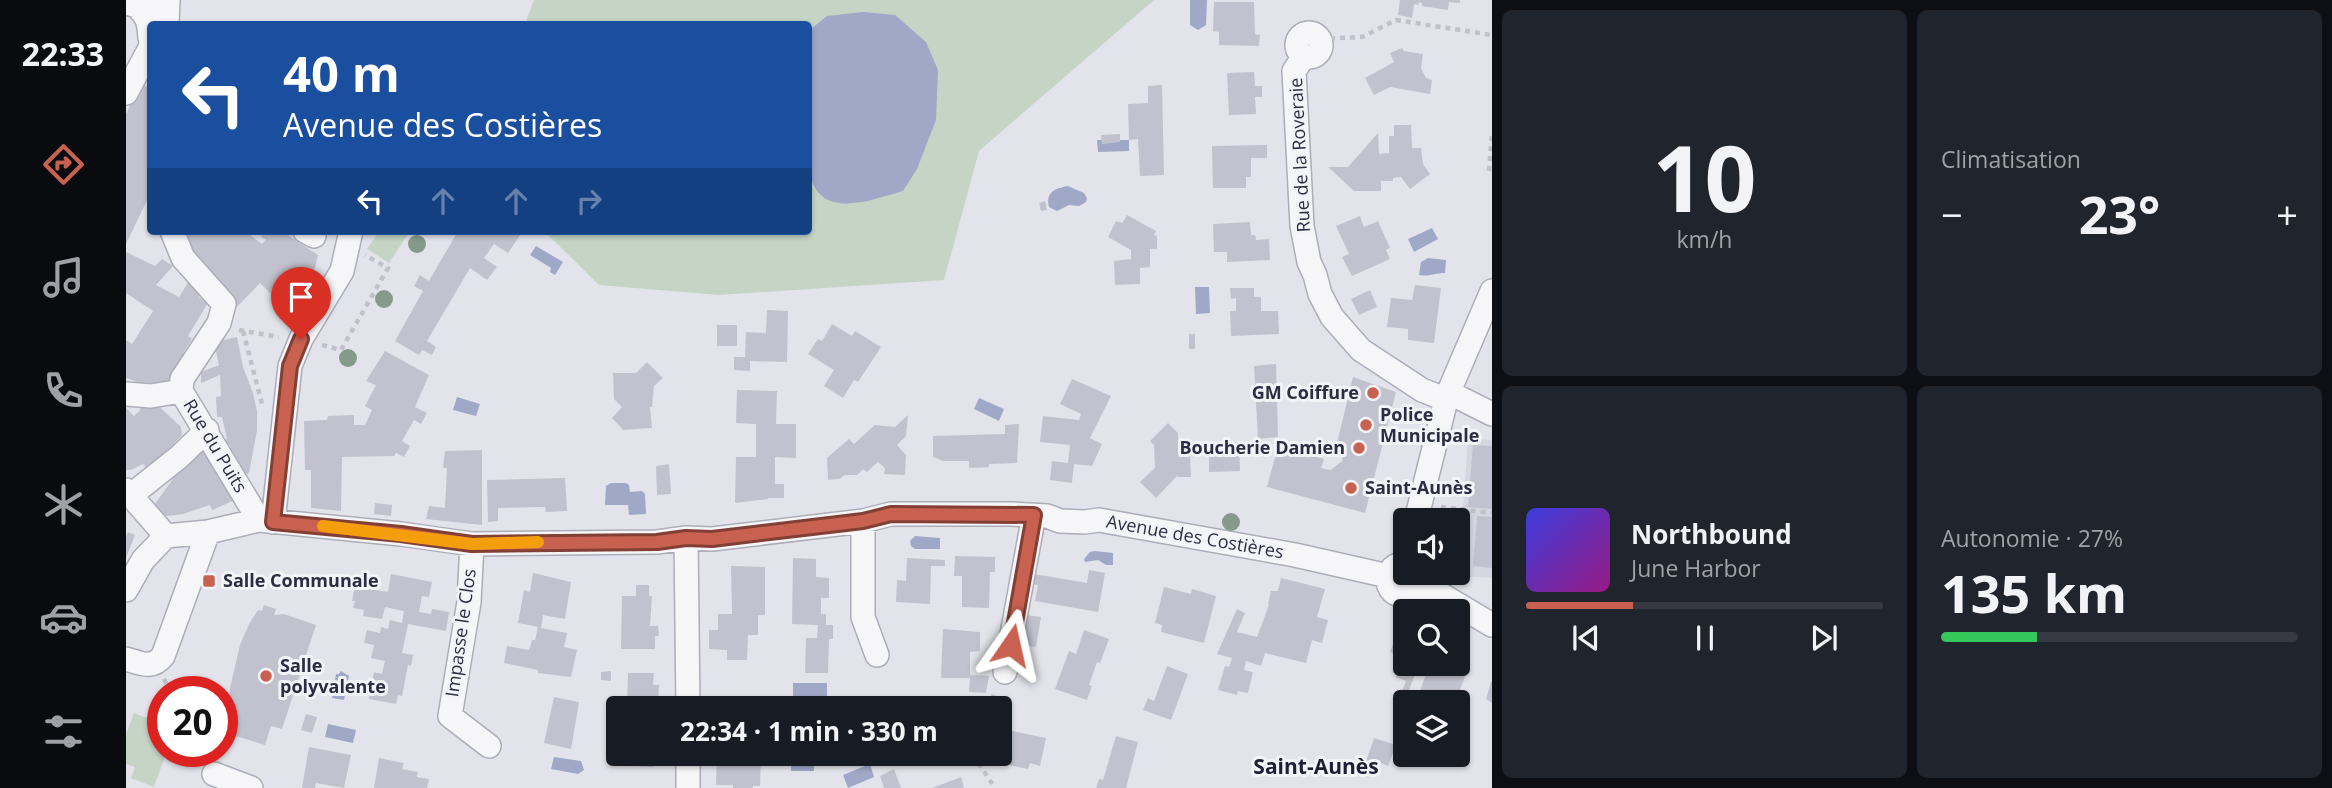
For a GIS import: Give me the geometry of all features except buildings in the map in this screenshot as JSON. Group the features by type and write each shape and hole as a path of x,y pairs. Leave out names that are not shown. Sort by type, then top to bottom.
{"street":[{"path":"131,4 150,6 161,0"},
{"path":"167,21 168,0"},
{"path":"131,4 145,13 149,21"},
{"name":"Rue de la Roveraie","path":"1320,39 1318,53 1304,56 1294,71 1302,226 1309,262 1320,294 1332,317 1361,350 1422,390 1437,396 1458,397 1492,414"},
{"path":"126,93 144,71"},
{"name":"Rue du Puits","path":"174,235 183,258 223,304 219,323 182,379 181,391 266,521"},
{"path":"266,521 290,366 301,339 342,271 350,235"},
{"path":"1418,508 1447,396 1492,291"},
{"path":"126,394 151,396 181,391"},
{"path":"126,590 143,560 166,536 128,493 179,457 207,430"},
{"name":"Avenue des Costières","path":"166,536 208,532 266,521 472,544 657,542 686,538 712,539 863,521 891,514 1034,515 1060,521 1100,520 1393,569"},
{"path":"1006,672 1034,515"},
{"path":"863,521 863,617 877,655"},
{"path":"126,659 150,666 163,656 208,532"},
{"path":"686,538 688,696"},
{"name":"Impasse le Clos","path":"472,544 469,602 450,716 489,746"},
{"path":"1393,580 1390,588 1398,595 1413,594 1417,585"},
{"path":"1428,585 1492,625"},
{"path":"688,766 688,788"},
{"path":"214,774 251,788"}],"path":[{"path":"1320,39 1362,37 1396,20 1492,35"},
{"path":"1489,171 1492,134"},
{"path":"301,339 341,350 388,268 367,255"},
{"path":"265,414 246,331 268,335"},
{"path":"1470,513 1492,513"},
{"path":"980,766 995,788"}],"shaded area":[{"path":"1468,439 1492,440 1492,578 1470,577 1470,508 1463,508"}],"green space":[{"path":"534,0 1154,0 979,151 944,280 719,295 599,285 548,235 812,235 812,21 526,21"},
{"path":"376,235 407,235 389,263 367,249"},
{"path":"134,713 147,718 147,767 161,767 154,787 131,778 135,767 126,764 126,734"}],"water":[{"path":"1190,0 1207,0 1206,25 1198,30 1190,25"},
{"path":"863,12 895,15 926,42 938,70 936,120 917,169 903,191 865,201 839,203 818,193 812,181 812,28 827,16"},
{"path":"1097,140 1129,140 1129,151 1098,152"},
{"path":"1068,186 1084,193 1086,202 1079,206 1069,205 1057,211 1049,207 1050,194"},
{"path":"1432,228 1438,239 1414,252 1408,239"},
{"path":"536,246 563,262 555,275 550,272 551,268 530,255"},
{"path":"1428,258 1446,260 1445,273 1419,275 1421,262"},
{"path":"1195,287 1209,287 1210,313 1196,314"},
{"path":"457,397 480,404 476,416 453,410"},
{"path":"979,398 1004,409 999,421 974,409"},
{"path":"611,483 626,483 630,492 642,491 645,494 646,514 629,515 628,505 605,505 606,486"},
{"path":"915,536 940,538 940,549 915,549 910,541"},
{"path":"1090,552 1113,553 1113,565 1106,565 1098,560 1085,562 1084,559"},
{"path":"341,671 349,676 344,700 332,698 336,674"},
{"path":"793,683 827,683 827,696 793,696"},
{"path":"328,724 356,730 353,743 325,737"},
{"path":"554,757 581,761 584,770 578,774 551,769"},
{"path":"791,766 814,766 814,771 791,771"},
{"path":"871,766 874,777 848,788 843,775"}],"slow traffic":[{"path":"323,526 472,544 538,542"}],"place":[{"name":"GM Coiffure","path":"1373,393"},
{"name":"Police Municipale","path":"1366,425"},
{"name":"Boucherie Damien","path":"1359,448"},
{"name":"Saint-Aunès","path":"1351,488"},
{"name":"Salle Communale","path":"209,581"},
{"name":"Salle polyvalente","path":"266,676"}],"district":[{"name":"Saint-Aunès","path":"1316,767"}],"route":[{"path":"301,339 290,366 273,522 401,534 472,544 712,539 863,521 891,514 1034,515 1011,645"}]}
